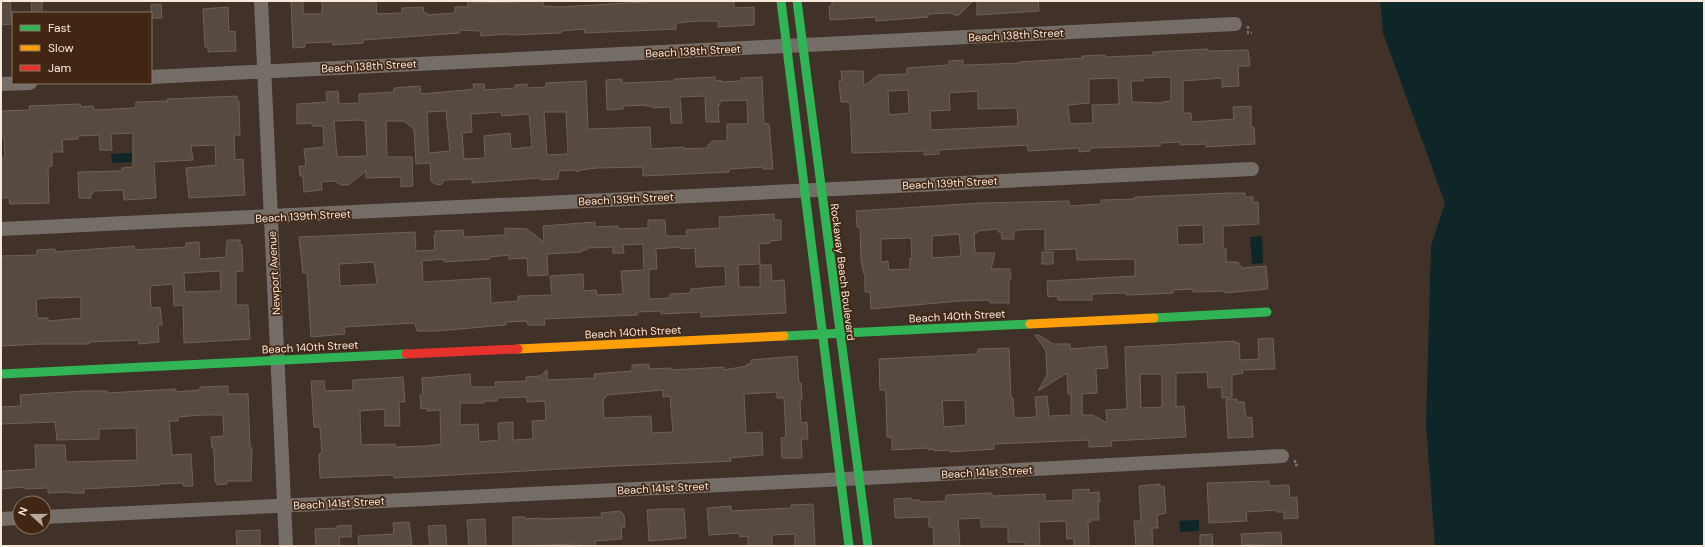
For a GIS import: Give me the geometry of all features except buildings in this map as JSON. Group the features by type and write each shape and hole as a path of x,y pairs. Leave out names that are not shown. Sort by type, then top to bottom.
{"street":[{"name":"Newport Avenue","path":"261,1 286,546"},
{"path":"781,1 849,546"},
{"name":"Rockaway Beach Boulevard","path":"797,1 820,190 868,546"},
{"name":"Beach 138th Street","path":"152,77 1235,24"},
{"path":"1,84 12,84"},
{"name":"Beach 139th Street","path":"1,229 1252,169"},
{"name":"Beach 140th Street","path":"1,374 823,335 1267,312"},
{"name":"Beach 141st Street","path":"52,517 841,479 1282,456"},
{"path":"1,519 12,518"}],"water":[{"path":"1380,1 1704,1 1704,546 1435,546 1426,425 1431,246 1445,203 1383,33"},
{"path":"132,153 132,162 112,163 111,154"},
{"path":"1262,236 1263,263 1252,264 1250,237"},
{"path":"1199,520 1199,531 1180,532 1179,521"}],"traffic: fast":[{"path":"781,1 849,546"},
{"path":"797,1 868,546"},
{"path":"1154,318 1267,312"},
{"path":"784,336 1030,324"},
{"path":"1,374 406,354"}],"traffic: slow":[{"path":"1030,324 1154,318"},
{"path":"518,349 784,336"}],"traffic: jam":[{"path":"406,354 518,349"}]}
